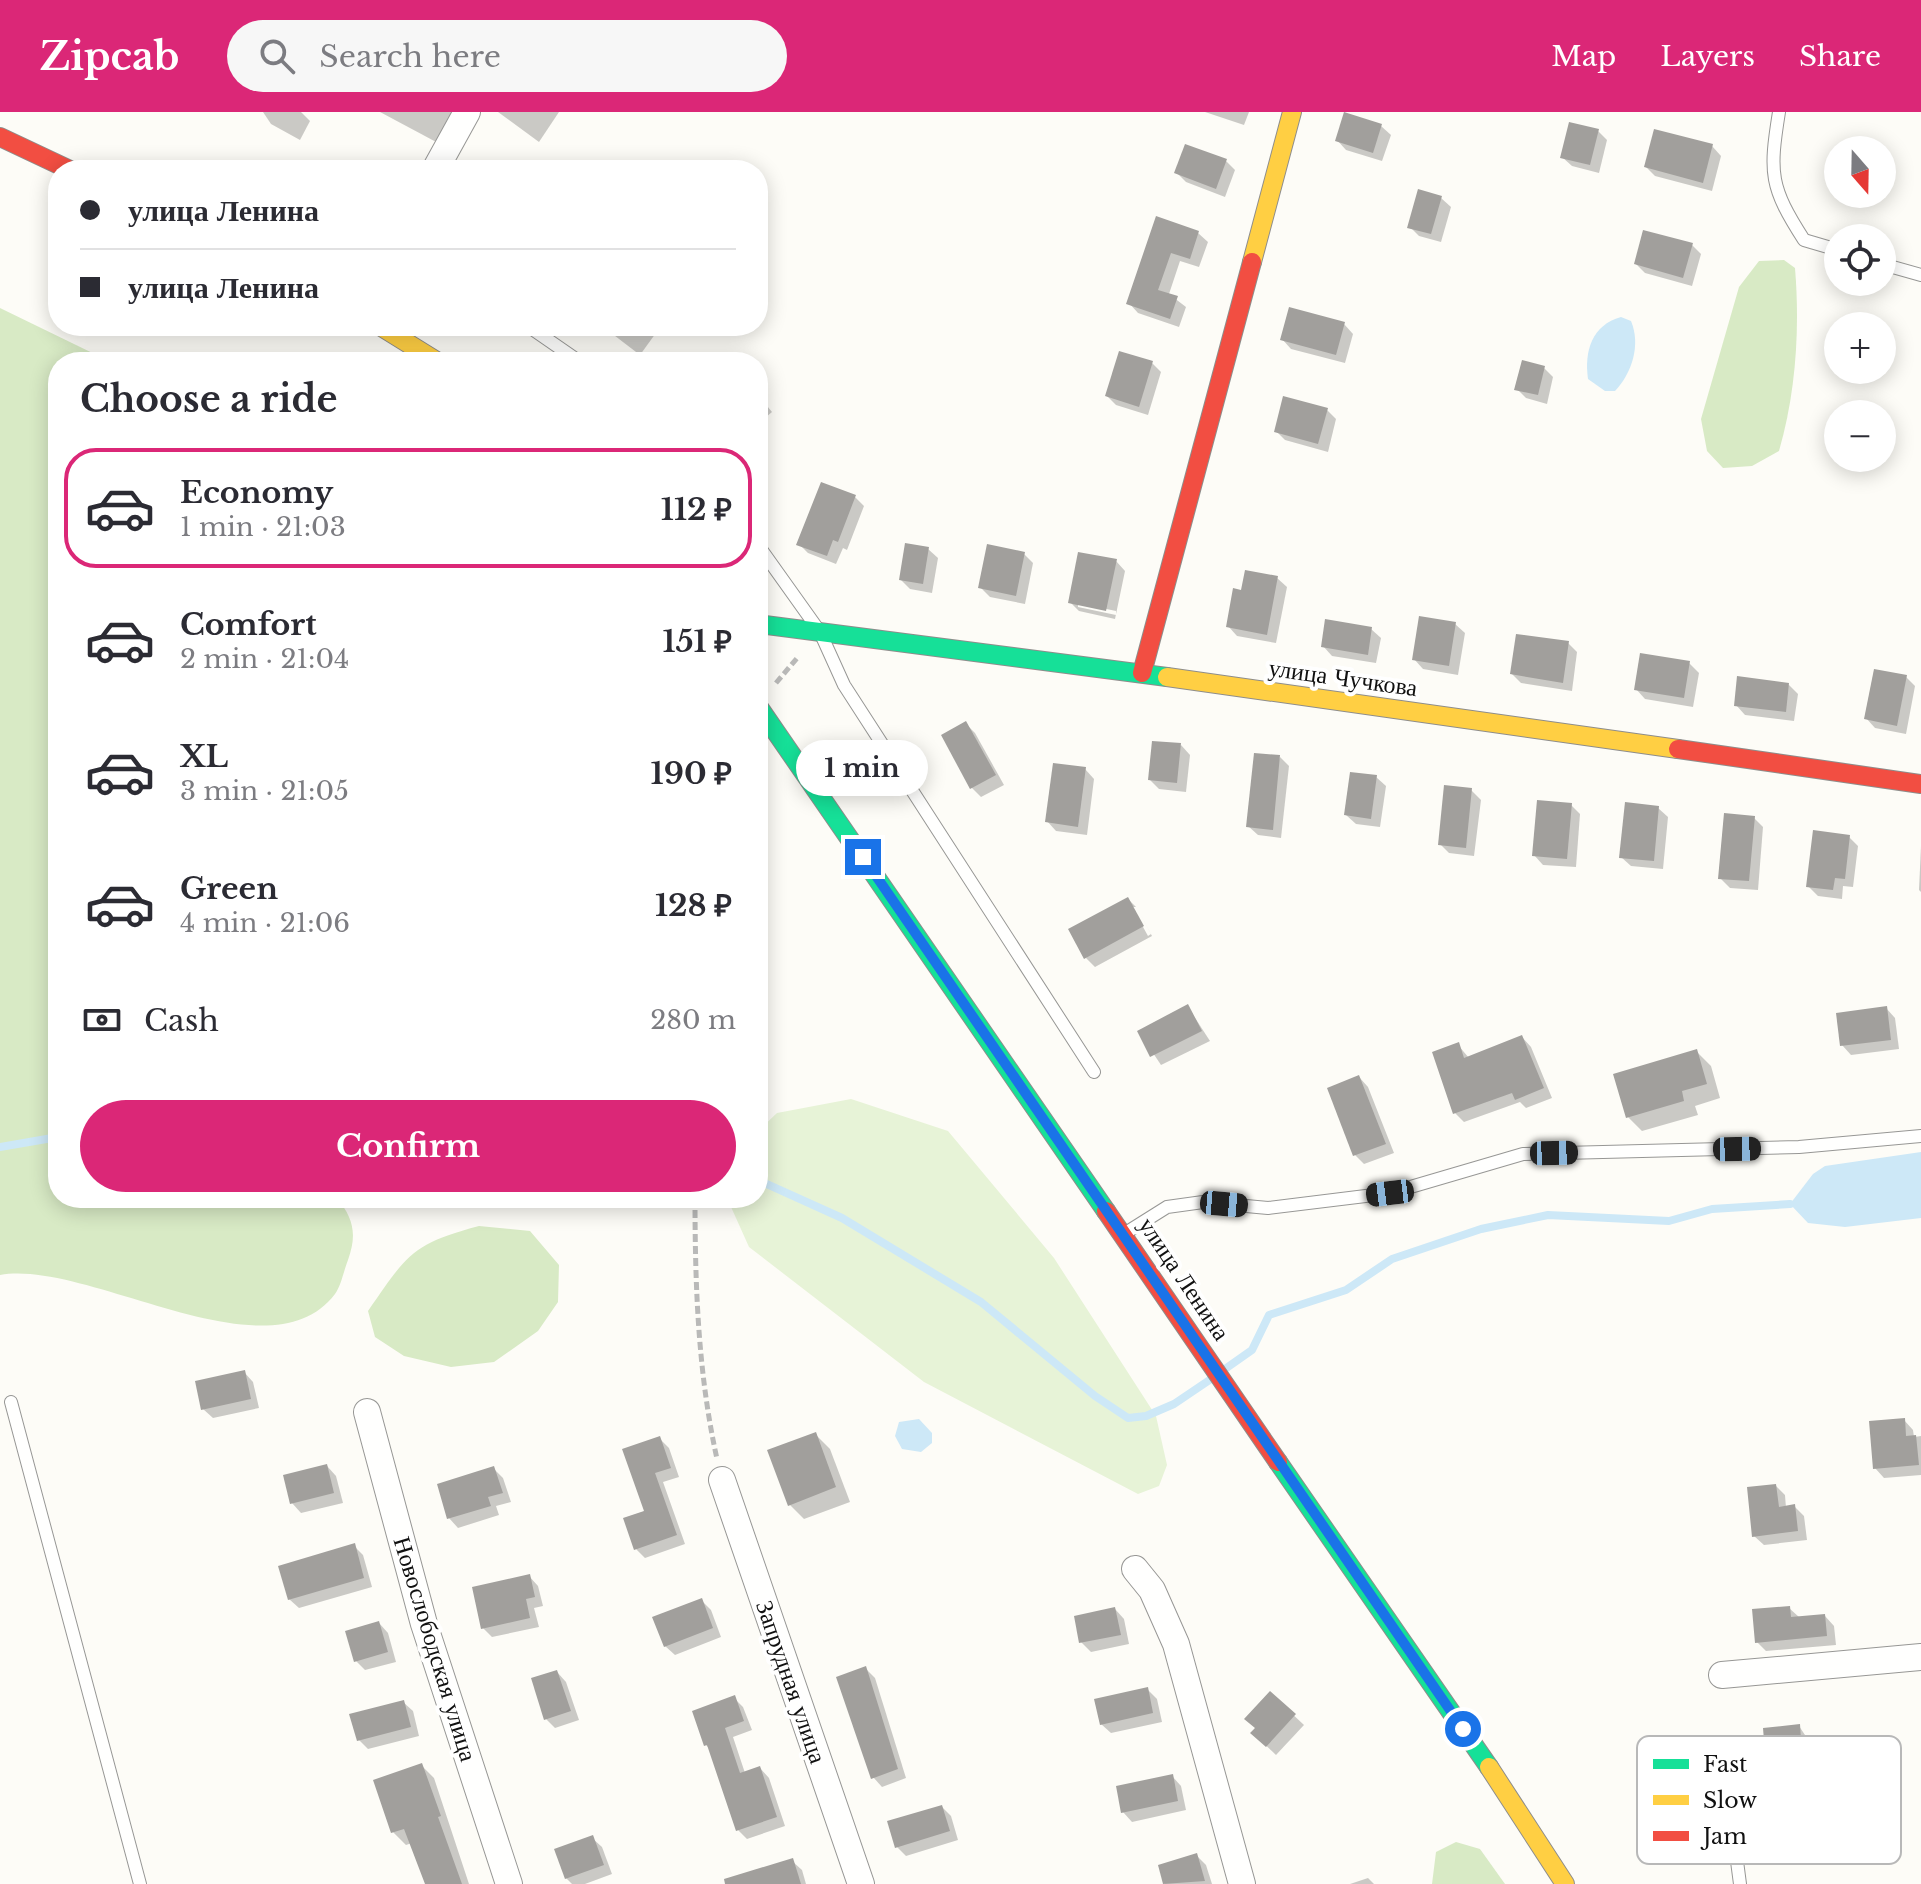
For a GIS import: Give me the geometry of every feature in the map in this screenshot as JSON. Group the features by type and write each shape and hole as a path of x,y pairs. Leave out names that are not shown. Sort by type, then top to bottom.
{"street":[{"path":"441,160 467,112"},
{"path":"1142,673 1292,112"},
{"path":"0,137 49,160"},
{"path":"396,336 422,352"},
{"name":"улица Чучкова","path":"768,625 1142,673 1921,784"},
{"name":"улица Ленина","path":"768,705 1124,1234 1534,1833 1565,1884"},
{"name":"Новослободская улица","path":"367,1412 424,1624 509,1884"},
{"name":"Запрудная улица","path":"722,1480 861,1884"},
{"path":"1135,1569 1152,1590 1176,1644 1242,1884"},
{"path":"1722,1675 1921,1657"}],"lane":[{"path":"1779,112 1771,163 1778,201 1804,240 1824,246"},
{"path":"1896,268 1921,275"},
{"path":"542,336 566,352"},
{"path":"768,559 820,632 844,685 1094,1072"},
{"path":"1124,1234 1167,1207 1203,1202 1268,1208 1390,1193 1523,1154 1799,1147 1921,1136"},
{"path":"11,1402 140,1884"},
{"path":"1737,1864 1740,1884"}],"path":[{"path":"768,692 820,632"},
{"path":"695,1208 695,1284 705,1398 722,1480"}],"green space":[{"path":"1784,260 1795,268 1797,337 1793,383 1779,451 1752,466 1723,468 1707,451 1701,419 1739,287 1759,261"},
{"path":"0,308 48,331 48,336 58,336 90,352 48,352 48,1208 344,1208 353,1235 351,1251 335,1294 305,1318 267,1325 223,1322 80,1283 37,1275 0,1275"},
{"path":"851,1099 948,1131 1054,1258 1156,1416 1167,1465 1159,1486 1138,1494 924,1382 749,1247 731,1208 768,1208 768,1122 777,1113"},
{"path":"479,1226 530,1231 559,1265 558,1302 538,1331 494,1362 451,1367 404,1356 375,1337 368,1311 402,1264 438,1239"},
{"path":"1456,1842 1480,1849 1505,1884 1432,1884 1436,1852"}],"water":[{"path":"1621,317 1631,321 1635,349 1626,376 1615,391 1605,391 1588,379 1589,349 1603,326"},
{"path":"1921,1152 1921,1218 1845,1227 1808,1223 1790,1204 1813,1174 1825,1166"},
{"path":"919,1419 932,1433 932,1443 921,1452 902,1449 895,1436 899,1422"}],"building":[{"path":"1344,112 1382,124 1373,153 1335,141"},
{"path":"1569,122 1599,129 1590,165 1560,158"},
{"path":"1654,129 1713,144 1703,183 1644,167"},
{"path":"1185,144 1227,159 1216,189 1174,173"},
{"path":"1418,189 1442,196 1431,234 1407,228"},
{"path":"1156,216 1199,231 1190,259 1171,253 1158,290 1178,296 1170,319 1126,304"},
{"path":"1643,230 1693,243 1683,278 1634,264"},
{"path":"1289,307 1345,322 1336,355 1280,340"},
{"path":"1119,351 1153,361 1139,407 1105,396"},
{"path":"1522,360 1545,366 1538,395 1514,390"},
{"path":"1283,396 1328,408 1318,444 1274,432"},
{"path":"821,482 856,495 838,542 833,540 827,556 796,545"},
{"path":"905,543 929,547 923,584 899,580"},
{"path":"987,544 1025,552 1016,596 978,588"},
{"path":"1078,552 1117,559 1106,611 1068,603"},
{"path":"1245,570 1278,576 1267,635 1226,627 1233,588 1241,590"},
{"path":"1419,616 1456,622 1449,666 1412,660"},
{"path":"1325,619 1372,627 1368,655 1321,647"},
{"path":"1516,634 1569,641 1563,683 1510,674"},
{"path":"1640,653 1690,661 1684,698 1634,690"},
{"path":"1874,669 1907,675 1897,726 1864,719"},
{"path":"1737,676 1789,683 1786,712 1734,706"},
{"path":"966,721 996,775 970,789 941,735"},
{"path":"1152,741 1181,743 1177,783 1148,780"},
{"path":"1254,753 1280,755 1273,830 1246,827"},
{"path":"1053,763 1086,767 1078,827 1045,822"},
{"path":"1350,772 1377,775 1371,819 1344,815"},
{"path":"1444,785 1472,788 1466,848 1438,845"},
{"path":"1537,800 1572,803 1567,859 1532,856"},
{"path":"1625,802 1659,806 1654,861 1619,858"},
{"path":"1724,813 1755,816 1749,881 1718,879"},
{"path":"1813,830 1850,835 1845,879 1835,878 1833,890 1806,887"},
{"path":"1128,897 1144,926 1084,959 1068,929"},
{"path":"1188,1004 1202,1031 1150,1057 1137,1031"},
{"path":"1887,1006 1891,1040 1840,1046 1836,1013"},
{"path":"1522,1035 1544,1088 1515,1100 1512,1093 1453,1114 1432,1052 1459,1042 1464,1058"},
{"path":"1697,1049 1707,1084 1682,1091 1684,1101 1626,1118 1613,1074"},
{"path":"1359,1075 1386,1144 1353,1156 1327,1088"},
{"path":"245,1370 251,1399 201,1410 195,1381"},
{"path":"1905,1418 1906,1436 1916,1435 1919,1465 1873,1469 1869,1421"},
{"path":"816,1432 836,1487 788,1506 767,1450"},
{"path":"660,1436 671,1468 655,1473 677,1535 634,1550 623,1518 644,1511 622,1449"},
{"path":"327,1464 334,1493 290,1504 283,1475"},
{"path":"494,1466 503,1493 488,1497 491,1506 447,1519 437,1484"},
{"path":"1776,1484 1779,1507 1795,1504 1798,1531 1752,1537 1747,1487"},
{"path":"355,1543 364,1578 288,1600 278,1566"},
{"path":"530,1574 535,1597 526,1599 530,1618 481,1629 472,1587"},
{"path":"702,1598 713,1628 664,1647 652,1617"},
{"path":"1790,1606 1791,1617 1825,1614 1827,1636 1755,1643 1752,1609"},
{"path":"1115,1607 1121,1635 1079,1643 1074,1616"},
{"path":"379,1621 388,1652 354,1662 345,1631"},
{"path":"866,1666 898,1769 871,1779 836,1677"},
{"path":"557,1670 571,1711 544,1720 531,1678"},
{"path":"1148,1687 1153,1713 1100,1725 1094,1699"},
{"path":"1270,1691 1296,1714 1266,1747 1250,1733 1255,1728 1244,1719"},
{"path":"735,1695 744,1721 725,1728 740,1773 760,1766 777,1817 736,1831 692,1711"},
{"path":"404,1700 411,1727 357,1741 349,1714"},
{"path":"1800,1724 1801,1736 1764,1736 1763,1728"},
{"path":"422,1763 462,1884 425,1884 404,1829 391,1833 373,1780"},
{"path":"1173,1774 1178,1801 1121,1813 1116,1786"},
{"path":"942,1805 950,1831 895,1848 887,1821"},
{"path":"593,1835 604,1865 565,1879 554,1849"},
{"path":"1197,1853 1205,1881 1163,1884 1158,1865"},
{"path":"793,1858 801,1884 725,1884 724,1879"}],"waterway":[{"path":"0,1147 48,1139"},
{"path":"768,1185 842,1218 981,1302 1095,1396 1128,1418 1146,1416 1174,1404 1211,1379"},
{"path":"1225,1369 1252,1350 1269,1315 1346,1290 1392,1259 1481,1229 1548,1215 1669,1221 1712,1209 1790,1204"}],"traffic: fast":[{"path":"768,625 1167,677"},
{"path":"768,721 1106,1211"},
{"path":"1278,1462 1489,1767"}],"traffic: slow":[{"path":"1252,262 1292,112"},
{"path":"396,336 422,352"},
{"path":"1167,677 1678,749"},
{"path":"1489,1767 1565,1884"}],"traffic: jam":[{"path":"0,137 49,160"},
{"path":"1142,673 1252,262"},
{"path":"1678,749 1921,784"},
{"path":"1106,1211 1278,1462"}],"route":[{"path":"863,857 1463,1729"}]}
